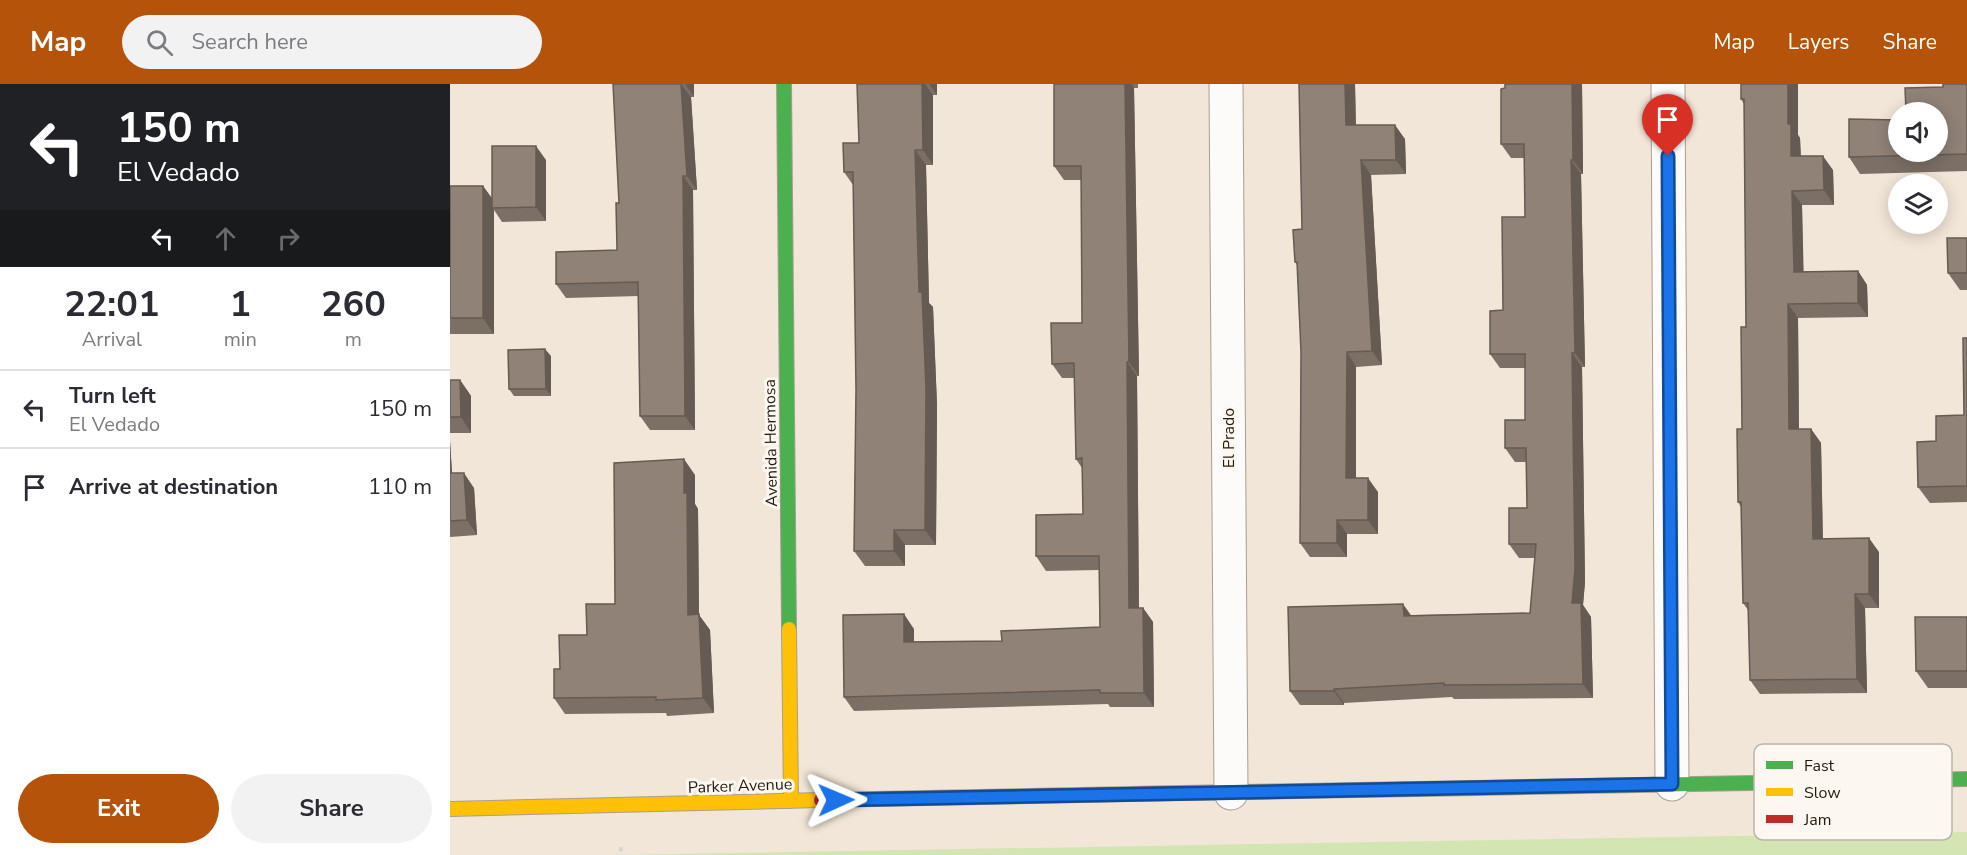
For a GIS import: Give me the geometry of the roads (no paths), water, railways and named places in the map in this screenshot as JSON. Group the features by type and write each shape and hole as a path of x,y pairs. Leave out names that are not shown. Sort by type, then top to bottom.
{"street":[{"name":"Avenida Hermosa","path":"784,84 791,801"},
{"name":"El Prado","path":"1226,84 1231,793"},
{"path":"1668,84 1672,784"},
{"name":"Parker Avenue","path":"1952,779 1967,779"},
{"name":"Parker Avenue","path":"450,809 1754,783"}]}
